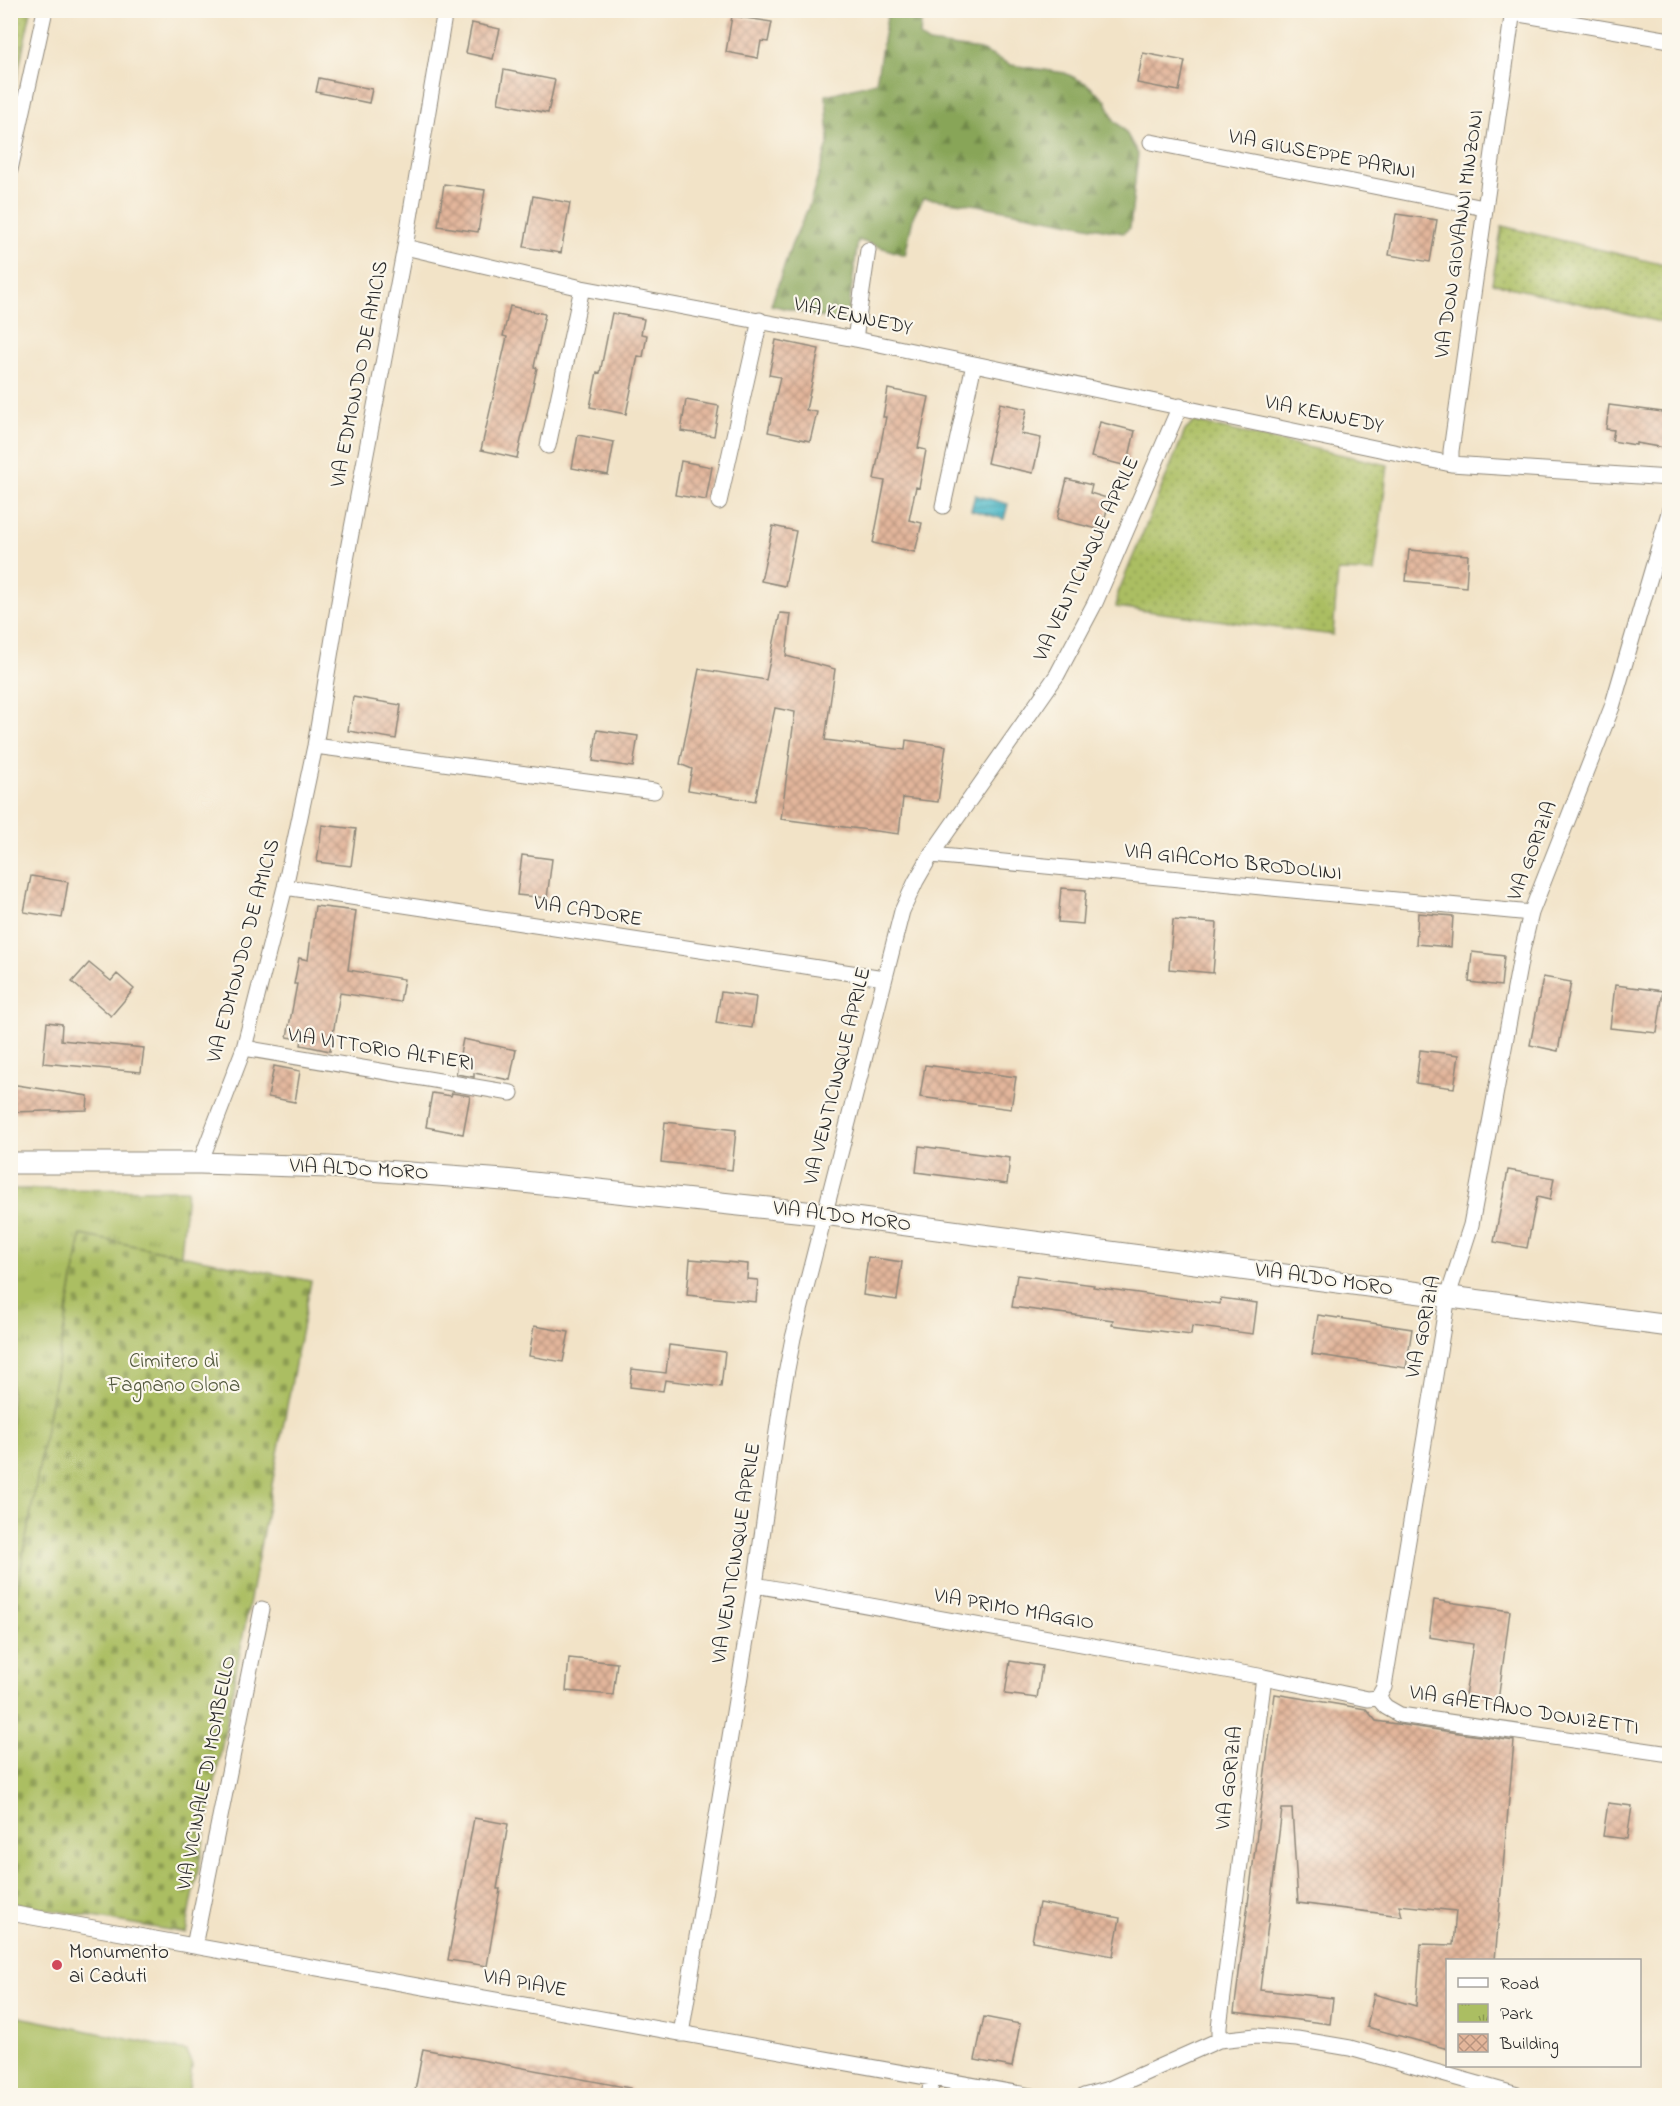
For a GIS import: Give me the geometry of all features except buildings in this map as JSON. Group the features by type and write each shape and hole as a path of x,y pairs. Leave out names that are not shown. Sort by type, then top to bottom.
{"main road":[{"name":"VIA ALDO MORO","path":"10,1163 200,1163 329,1167 439,1174 824,1214 1670,1326"}],"street":[{"path":"10,170 45,10"},
{"name":"VIA EDMONDO DE AMICIS","path":"200,1163 244,1048 285,887 315,746 348,551 405,247 445,10"},
{"path":"1513,12 1670,40"},
{"name":"VIA DON GIOVANNI MINZONI","path":"1451,464 1484,208 1513,12"},
{"name":"VIA GIUSEPPE PARINI","path":"1151,142 1484,208"},
{"name":"VIA KENNEDY","path":"405,247 582,288 855,339 1451,464 1670,478"},
{"path":"855,339 868,250"},
{"path":"548,446 582,288"},
{"path":"719,502 760,320"},
{"path":"944,507 974,364"},
{"name":"VIA VENTICINQUE APRILE","path":"681,2034 793,1338 902,911 931,855 1057,675 1095,603 1180,406"},
{"name":"VIA GORIZIA","path":"1378,1698 1384,1687 1448,1296 1471,1225 1531,913 1612,707 1670,509"},
{"path":"315,746 654,791"},
{"name":"VIA GIACOMO BRODOLINI","path":"931,855 1531,913"},
{"name":"VIA CADORE","path":"285,887 884,978"},
{"name":"VIA VITTORIO ALFIERI","path":"244,1048 511,1093"},
{"name":"VIA PRIMO MAGGIO","path":"755,1585 1264,1677"},
{"name":"VIA VICINALE DI MOMBELLO","path":"194,1946 262,1609"},
{"path":"1264,1677 1368,1699 1378,1698"},
{"name":"VIA GORIZIA","path":"1219,2040 1264,1677"},
{"name":"VIA GAETANO DONIZETTI","path":"1378,1698 1386,1707 1400,1715 1670,1754"},
{"name":"VIA PIAVE","path":"10,1913 1032,2096"},
{"path":"1084,2096 1109,2089 1219,2040 1256,2036 1308,2040 1350,2048 1521,2096"},
{"path":"929,2096 932,2078"}],"green space":[{"path":"10,11 31,11 11,105"},
{"path":"888,11 922,11 920,37 929,43 981,50 1011,65 1065,73 1087,84 1106,101 1114,120 1125,131 1138,154 1130,228 1123,233 978,205 924,198 914,214 905,255 858,240 847,323 771,305 791,246 809,206 829,141 826,95 876,82"},
{"path":"1502,226 1669,266 1669,324 1492,283"},
{"path":"1194,422 1388,465 1374,572 1338,571 1333,635 1116,607 1118,593 1185,431"},
{"path":"11,1189 187,1190 181,1255 81,1235 11,1622"},
{"name":"Cimitero di Fagnano Olona","path":"81,1235 311,1281 186,1933 11,1903 11,1622"},
{"path":"10,2015 186,2051 192,2065 188,2095 11,2095"}],"water":[{"path":"975,495 1008,504 1004,519 971,510"}],"place":[{"name":"Monumento ai Caduti","path":"57,1965"}]}
